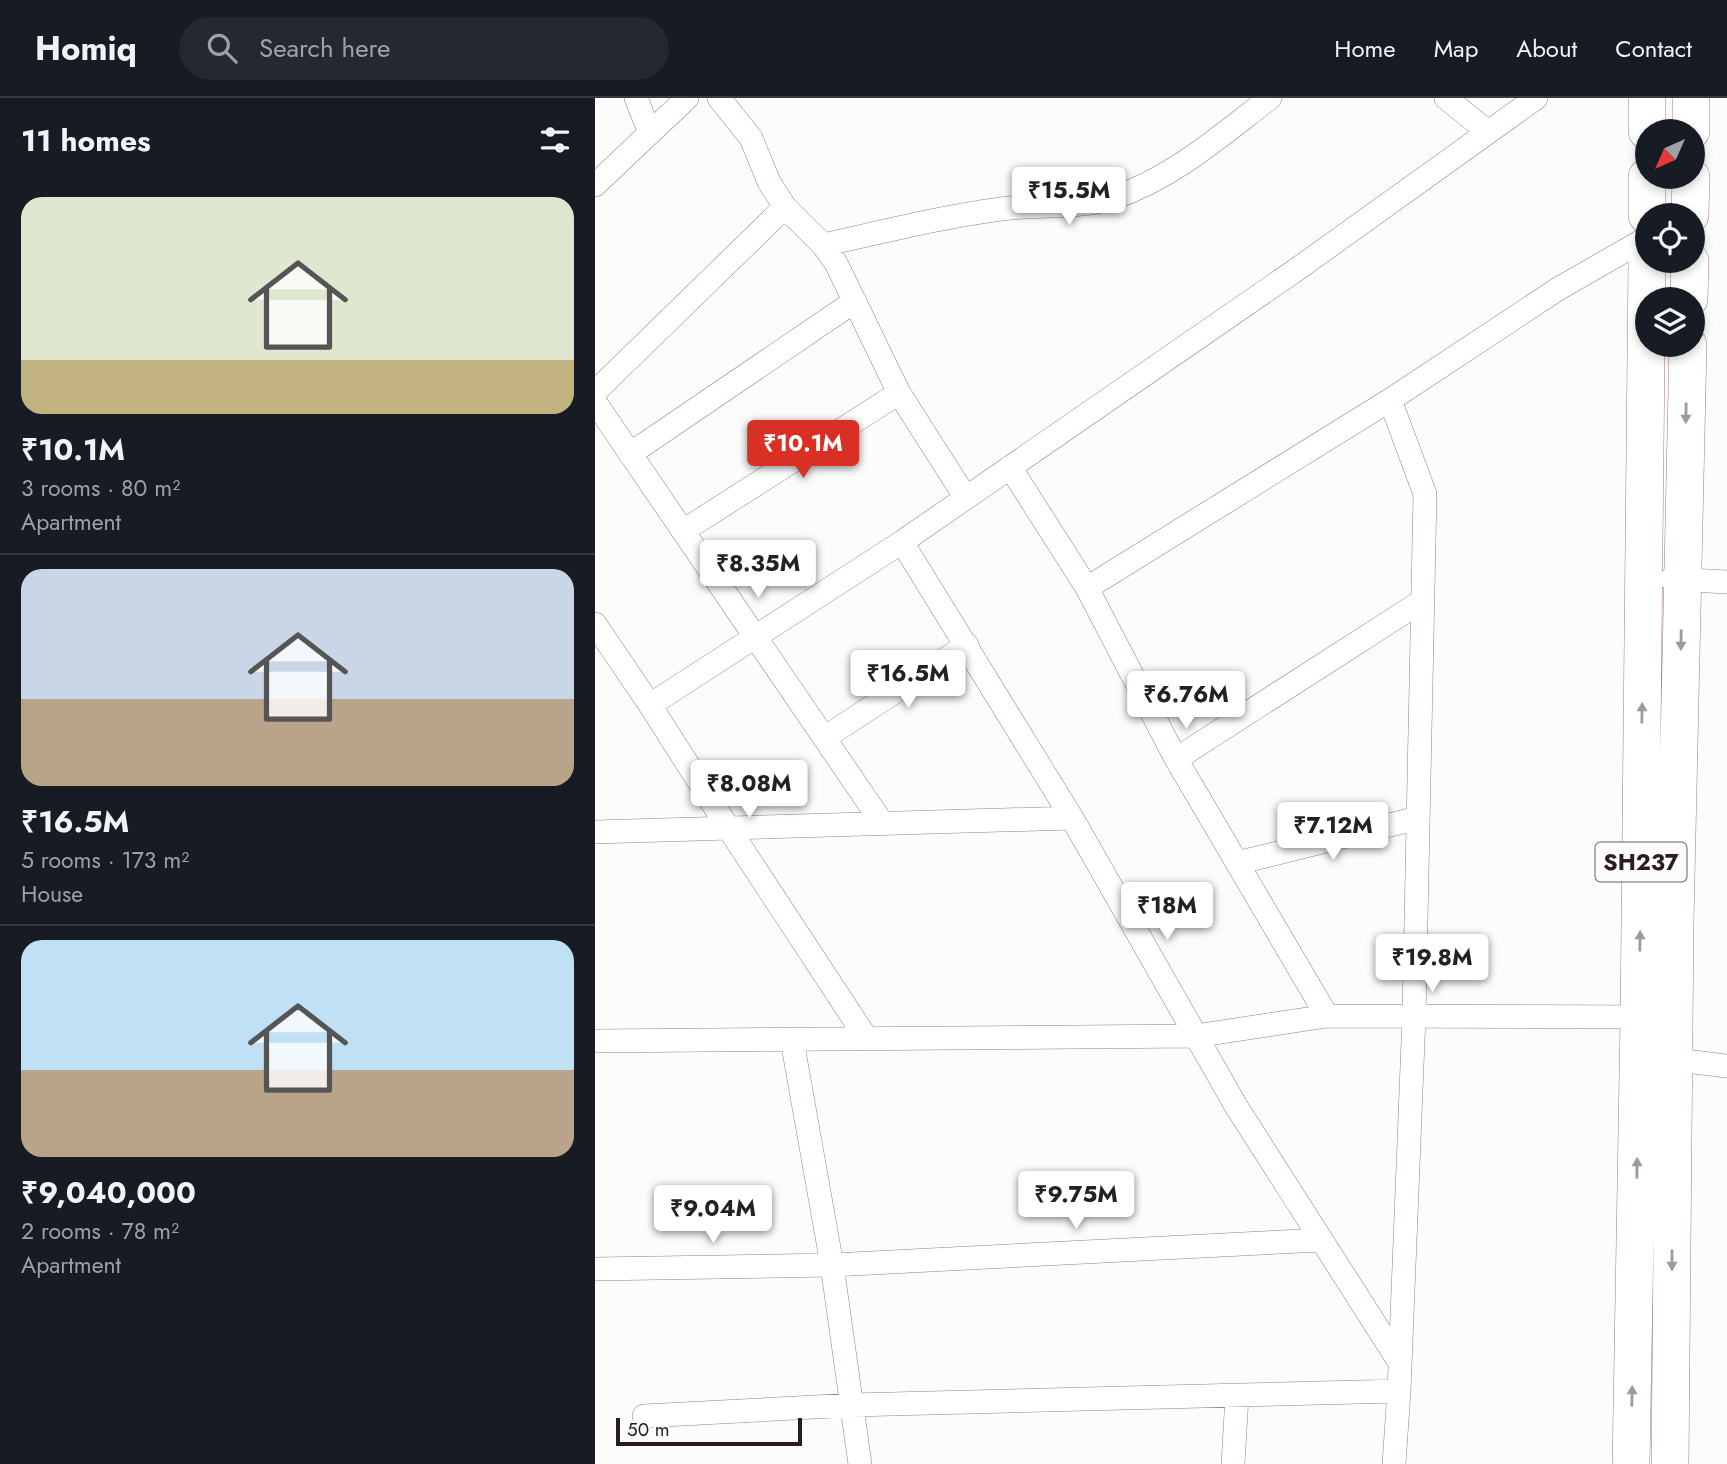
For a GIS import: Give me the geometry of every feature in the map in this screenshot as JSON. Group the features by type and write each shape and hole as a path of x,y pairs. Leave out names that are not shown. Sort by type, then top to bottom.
{"main road":[{"path":"1647,98 1647,119"},
{"path":"1691,98 1691,119"},
{"name":"SH237","path":"1647,273 1644,577 1657,1017"},
{"name":"SH237","path":"1631,1464 1683,580 1688,357"},
{"name":"SH237","path":"1656,1058 1671,1464"}],"street":[{"path":"636,98 650,133"},
{"path":"595,185 687,98"},
{"path":"719,98 751,138 769,182 785,207 837,263 899,393 966,498"},
{"path":"823,245 972,213 1017,207 1072,205 1111,198 1183,166 1270,98"},
{"path":"1446,98 1488,132"},
{"path":"650,705 902,542 1296,270 1536,98"},
{"path":"595,392 785,207"},
{"path":"1087,588 1390,400 1558,289 1635,245"},
{"path":"630,454 855,301"},
{"path":"683,531 899,393"},
{"path":"1390,400 1425,494 1414,1016 1394,1464"},
{"path":"595,402 883,824"},
{"path":"1010,467 1087,588 1175,759 1327,1016"},
{"path":"902,542 1072,818 1235,1106 1400,1363"},
{"path":"1644,577 1727,582"},
{"path":"1175,759 1422,601"},
{"path":"595,624 867,1039"},
{"path":"824,738 967,645"},
{"path":"595,832 1072,818"},
{"path":"1237,863 1418,818"},
{"path":"595,1041 1195,1036 1327,1016 1657,1017"},
{"path":"792,1040 832,1265 860,1464"},
{"path":"1656,1058 1727,1066"},
{"path":"595,1269 832,1265 1321,1240"},
{"path":"644,1416 852,1405 1399,1391"},
{"path":"1233,1464 1237,1396"}]}
